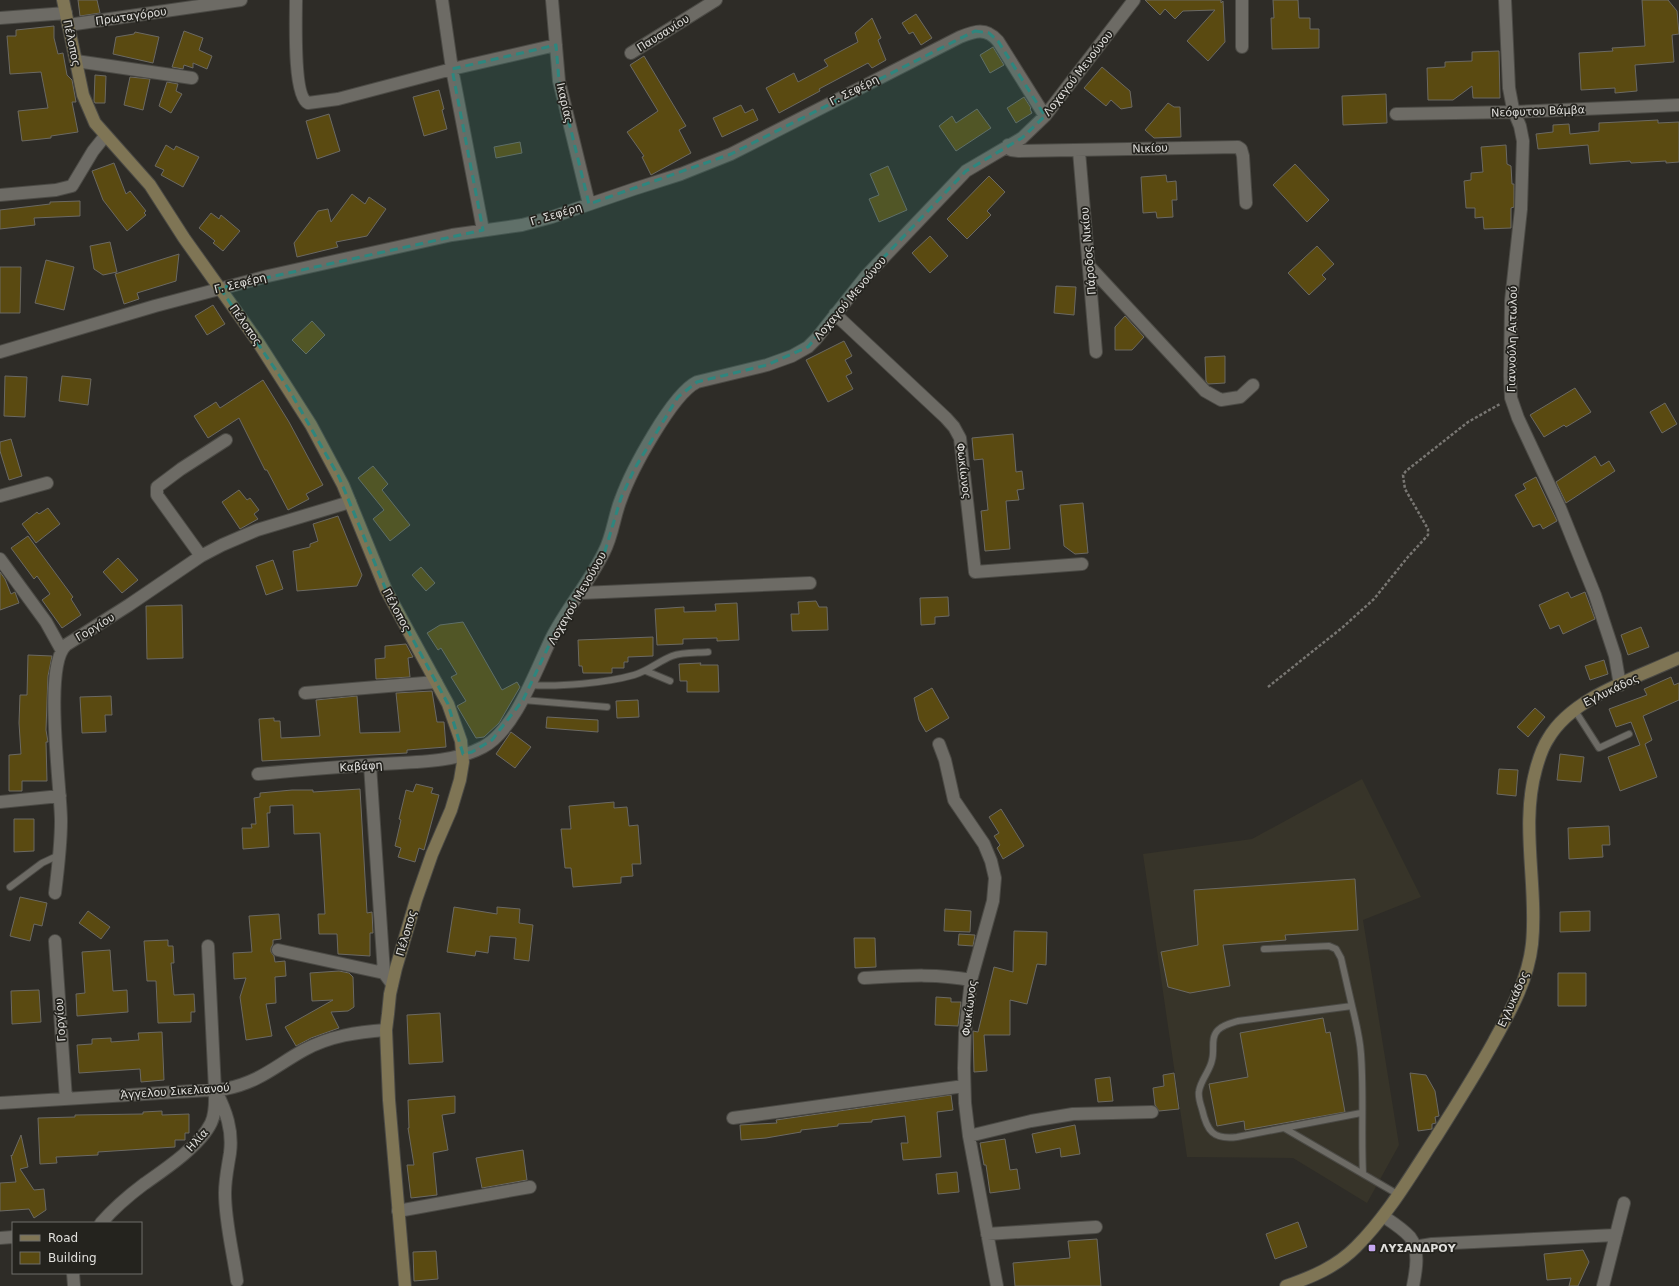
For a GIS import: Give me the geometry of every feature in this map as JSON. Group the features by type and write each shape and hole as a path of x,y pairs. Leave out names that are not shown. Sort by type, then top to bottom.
{"street":[{"name":"Πέλοπος","path":"64,0 83,95 94,123 150,185 184,238 258,342 311,425 339,477 386,590 436,682 456,724 461,741 463,754 462,772 457,791 418,893 392,984 386,1030 389,1100 405,1286"},
{"name":"Πρωταγόρου","path":"68,26 241,0"},
{"path":"296,0 298,75 301,95 306,102 321,102 338,99 452,69 556,45"},
{"path":"442,0 452,69 483,230"},
{"name":"Ικαρίας","path":"552,0 560,81 588,204"},
{"name":"Παυσανίου","path":"631,53 716,0"},
{"name":"Λοχαγού Μενούνου","path":"463,754 479,749 492,740 503,729 523,700 552,639 598,564 610,540 621,498 634,468 670,408 682,393 697,382 767,365 792,356 812,344 866,276 966,171 1026,135 1045,116 1134,0"},
{"path":"1242,0 1242,47"},
{"name":"Γιαννούλη Αιτωλού","path":"1505,0 1508,76 1514,112 1520,126 1523,141 1521,209 1510,314 1511,398 1518,418 1560,508 1595,595 1613,649 1620,685"},
{"path":"0,18 66,13"},
{"name":"Γ. Σεφέρη","path":"0,352 155,306 268,276 423,241 538,221 681,174 731,154 882,76 975,31 989,33 998,41 1045,116"},
{"path":"76,61 192,78"},
{"name":"Νεόφυτου Βάμβα","path":"1396,114 1514,112 1679,105"},
{"path":"0,195 56,190 72,186 105,136"},
{"name":"Νικίου","path":"1008,145 1011,150 1015,151 1238,147 1241,149 1246,203"},
{"name":"Πάροδος Νικίου","path":"1079,151 1096,352"},
{"path":"1089,266 1205,391 1221,400 1240,396 1253,386"},
{"name":"Φωκίωνος","path":"835,314 946,418 957,431 962,451 975,572 1082,564"},
{"path":"201,556 157,495 157,487 181,469 226,440"},
{"path":"0,496 47,483"},
{"name":"Γοργίου","path":"61,649 66,644 130,605 201,556 222,545 257,530 350,502"},
{"path":"0,559 46,622 61,649 57,663 55,705 56,757 61,824 55,894"},
{"path":"581,593 810,583"},
{"name":"Εγλυκάδος","path":"1286,1286 1317,1274 1339,1261 1356,1248 1383,1216 1399,1195 1475,1075 1501,1028 1524,980 1530,956 1532,932 1529,842 1533,780 1547,740 1557,725 1588,700 1679,658"},
{"path":"305,693 436,682"},
{"name":"Φωκίωνος","path":"939,744 945,760 954,800 984,844 991,861 995,878 993,902 972,980 965,1033 964,1086 969,1136 997,1286"},
{"name":"Καβάφη","path":"258,774 439,760 463,754"},
{"path":"370,765 384,973 392,984"},
{"path":"0,802 60,796"},
{"name":"Γοργίου","path":"55,941 66,1099"},
{"name":"Ηλία","path":"102,1222 122,1201 168,1168 202,1136 211,1122 213,1116 215,1090 208,946"},
{"path":"278,950 384,973"},
{"path":"864,978 932,975 950,976 972,980"},
{"name":"Άγγελου Σικελιανού","path":"0,1103 215,1090 234,1087 254,1080 303,1050 327,1040 356,1032 386,1030"},
{"path":"733,1118 964,1086"},
{"path":"215,1090 224,1106 230,1126 230,1151 225,1192 238,1281"},
{"path":"969,1136 1031,1121 1073,1114 1152,1112"},
{"path":"398,1211 530,1187"},
{"path":"1603,1286 1624,1203"},
{"path":"1383,1216 1407,1234 1412,1241 1416,1259 1413,1286"},
{"path":"988,1234 1096,1227"},
{"path":"1414,1247 1432,1244 1616,1235"},
{"path":"0,1238 12,1237"},
{"path":"73,1274 74,1286"}],"lane":[{"path":"530,685 557,686 634,675 646,671 674,655 708,652"},
{"path":"646,671 670,681"},
{"path":"523,700 608,707"},
{"path":"1574,710 1599,748 1629,734"},
{"path":"10,887 42,863 59,855"},
{"path":"1264,950 1329,946 1336,949 1341,958 1358,1032 1361,1054 1363,1174"},
{"path":"1352,1006 1238,1021 1224,1026 1218,1031 1214,1039 1213,1059 1201,1082 1198,1093 1203,1117 1208,1129 1216,1135 1231,1138 1361,1114"},
{"path":"1284,1128 1399,1195"}],"path":[{"path":"1268,687 1374,599 1407,558 1428,536 1428,529 1405,489 1403,475 1406,471 1468,422 1511,398"}],"highlighted area":[{"path":"975,31 989,33 998,41 1045,116 1022,138 966,171 866,276 808,347 767,365 697,382 678,397 635,468 621,498 605,551 552,639 523,700 492,740 472,752 463,754 448,704 386,590 339,477 288,388 220,288 483,230 452,69 556,45 559,81 589,204 731,154"}],"shaded area":[{"path":"1362,779 1421,897 1363,920 1399,1145 1367,1203 1293,1158 1187,1157 1143,854 1252,839"}],"building":[{"path":"78,0 97,0 100,13 80,16"},
{"path":"1145,0 1221,0 1221,3 1223,1 1225,42 1208,61 1187,41 1215,10 1183,11 1175,19 1165,9 1160,15"},
{"path":"1273,0 1298,0 1299,18 1310,18 1310,29 1319,29 1319,48 1272,49 1271,18 1274,18"},
{"path":"1642,0 1668,0 1677,11 1679,34 1672,35 1674,62 1635,65 1637,91 1615,93 1615,88 1581,90 1579,53 1613,51 1612,48 1645,46"},
{"path":"916,14 932,38 921,45 913,32 909,34 902,23"},
{"path":"872,18 881,38 878,40 886,60 872,68 868,63 819,89 820,91 779,113 766,88 794,73 798,82 828,66 824,60 858,42 855,33"},
{"path":"54,26 54,38 58,54 63,53 67,75 72,80 76,102 72,102 78,132 51,136 51,138 22,141 18,111 48,108 41,72 10,74 7,36 16,36 16,30"},
{"path":"184,31 203,38 199,50 212,56 207,69 193,63 193,68 184,65 183,69 172,67"},
{"path":"135,32 159,37 153,63 113,54 116,37 134,34"},
{"path":"993,47 1004,65 990,73 980,55"},
{"path":"1499,51 1500,98 1473,98 1472,86 1453,100 1428,100 1427,68 1445,67 1445,62 1472,61 1472,52"},
{"path":"644,56 686,126 679,130 691,153 651,175 642,157 644,156 627,132 658,111 630,65"},
{"path":"1102,67 1130,91 1132,107 1121,109 1111,100 1106,106 1084,88"},
{"path":"95,75 106,76 105,103 95,103 94,101"},
{"path":"130,77 150,79 143,110 124,105"},
{"path":"167,82 178,84 176,91 182,94 171,113 159,106"},
{"path":"439,90 447,129 424,136 413,97"},
{"path":"1386,94 1387,123 1343,125 1342,96"},
{"path":"1024,97 1031,108 1032,113 1016,123 1007,108"},
{"path":"1168,103 1174,107 1180,107 1181,137 1154,138 1145,130"},
{"path":"741,105 745,113 753,109 758,120 722,137 713,118"},
{"path":"977,109 991,128 956,151 939,126 952,116 956,123"},
{"path":"329,114 340,151 317,159 306,121"},
{"path":"1658,120 1658,123 1679,122 1679,162 1666,163 1666,161 1631,163 1630,161 1590,164 1588,145 1538,149 1536,134 1553,132 1553,125 1569,124 1570,134 1599,131 1599,123"},
{"path":"520,142 522,153 496,158 494,147"},
{"path":"166,145 174,150 176,146 199,157 183,187 161,175 164,170 155,166"},
{"path":"1506,145 1507,164 1511,166 1512,184 1514,184 1514,207 1511,208 1511,228 1484,229 1483,217 1475,218 1475,208 1466,208 1464,181 1471,180 1471,173 1483,172 1481,147"},
{"path":"114,163 126,194 130,191 146,211 144,213 146,215 127,231 103,200 92,171"},
{"path":"1295,164 1329,200 1307,222 1273,185"},
{"path":"888,166 907,210 879,222 869,199 879,195 870,174"},
{"path":"1166,175 1167,182 1176,181 1177,200 1172,200 1173,217 1157,218 1156,212 1143,213 1141,177"},
{"path":"989,176 1005,192 987,211 991,215 967,239 947,219"},
{"path":"352,194 365,204 369,197 386,209 367,236 336,242 338,247 297,257 294,243 318,211 328,209 331,222"},
{"path":"80,201 80,216 34,218 35,225 0,229 0,210 50,204 50,202"},
{"path":"211,213 219,219 221,215 240,231 223,251 213,243 215,241 199,228"},
{"path":"930,236 948,256 930,273 912,253"},
{"path":"110,242 117,272 103,275 94,269 90,246"},
{"path":"1317,246 1334,264 1322,275 1326,279 1309,295 1288,273"},
{"path":"179,254 176,281 137,293 139,299 124,304 115,274"},
{"path":"46,260 74,267 64,310 35,303"},
{"path":"0,267 21,267 20,313 0,313"},
{"path":"1056,286 1076,287 1074,315 1054,313"},
{"path":"213,305 225,324 207,335 195,316"},
{"path":"1125,316 1144,337 1132,350 1115,350 1115,327"},
{"path":"312,321 325,335 306,354 292,340"},
{"path":"844,341 852,356 845,360 852,373 846,376 853,389 828,402 806,360"},
{"path":"1225,356 1225,383 1208,384 1206,381 1205,357"},
{"path":"5,376 27,377 25,417 4,416"},
{"path":"62,376 91,379 88,405 59,401"},
{"path":"263,380 289,422 323,485 306,494 309,499 288,510 267,470 265,470 239,418 208,438 194,416 216,402 220,408"},
{"path":"1575,388 1591,412 1566,427 1564,425 1544,437 1530,415"},
{"path":"1665,403 1677,424 1662,433 1650,412"},
{"path":"1013,434 1016,472 1022,471 1024,489 1017,490 1019,500 1006,501 1010,549 985,551 981,511 988,510 983,459 974,460 972,438"},
{"path":"11,439 22,476 9,480 0,451 0,442"},
{"path":"1595,456 1601,466 1609,461 1615,471 1566,503 1556,482"},
{"path":"373,466 388,484 382,490 410,525 390,541 373,519 384,510 358,478"},
{"path":"1536,477 1557,521 1543,529 1540,524 1533,527 1515,495 1526,489 1523,484"},
{"path":"239,490 247,500 250,498 259,510 254,514 258,519 240,529 222,502"},
{"path":"1083,503 1088,553 1075,554 1064,546 1060,505"},
{"path":"48,508 60,524 36,543 22,524 37,512 39,514"},
{"path":"338,516 362,575 357,586 297,591 293,551 310,547 310,544 318,541 313,524"},
{"path":"28,536 73,597 71,599 81,615 62,628 42,600 50,594 37,576 34,579 11,548"},
{"path":"118,558 138,580 122,593 103,572"},
{"path":"273,560 283,589 266,595 256,566"},
{"path":"421,567 435,583 426,591 412,575"},
{"path":"0,572 5,579 11,594 15,592 19,603 0,610"},
{"path":"1568,592 1571,598 1585,592 1595,619 1563,634 1559,625 1550,629 1539,605"},
{"path":"948,597 949,616 935,617 935,624 921,625 920,598"},
{"path":"816,601 819,607 827,607 828,630 792,631 791,614 799,614 798,602"},
{"path":"737,603 739,640 717,641 717,638 683,639 683,644 657,645 655,609 684,607 684,612 716,611 715,604"},
{"path":"182,605 183,658 147,659 146,606"},
{"path":"463,622 502,690 517,682 520,687 499,723 484,737 476,738 457,706 466,701 451,677 457,674 441,648 438,650 427,633 440,625"},
{"path":"1641,627 1649,647 1628,655 1621,635"},
{"path":"653,637 653,656 628,657 628,662 624,662 624,668 612,668 612,673 583,673 582,666 579,666 578,640"},
{"path":"406,644 413,657 408,658 410,677 376,679 375,659 385,658 385,646"},
{"path":"28,655 52,656 48,676 47,701 47,781 22,781 22,791 9,791 9,755 21,754 19,723 20,695 27,695"},
{"path":"1604,660 1608,674 1590,680 1585,666"},
{"path":"701,663 700,665 718,665 719,692 687,692 687,681 680,681 679,664"},
{"path":"1671,677 1674,685 1679,683 1679,700 1643,716 1652,740 1645,744 1657,777 1620,791 1608,757 1640,745 1631,722 1616,727 1609,709 1647,695 1644,689"},
{"path":"932,688 949,718 926,732 919,720 914,698"},
{"path":"432,691 437,722 444,722 446,747 407,750 407,753 262,761 259,719 274,718 274,721 280,721 281,738 320,736 316,700 357,696 360,733 400,732 396,693"},
{"path":"111,696 112,715 105,715 106,732 82,733 80,697"},
{"path":"638,700 639,717 617,718 616,701"},
{"path":"1535,708 1545,717 1528,737 1517,727"},
{"path":"547,717 598,720 598,732 546,728"},
{"path":"511,732 531,747 515,768 496,754"},
{"path":"1560,754 1584,757 1581,782 1557,780"},
{"path":"1499,769 1518,770 1516,796 1497,794"},
{"path":"416,784 433,788 431,793 439,795 424,850 419,848 415,862 398,857 401,848 395,846 401,820 399,819 406,790 413,792"},
{"path":"360,789 367,913 372,912 373,933 370,933 370,956 338,954 337,934 319,934 318,914 325,914 320,833 294,834 293,805 270,806 270,813 267,813 269,847 243,849 242,828 252,828 251,824 256,824 254,798 260,797 260,793 292,790 313,790 313,792"},
{"path":"614,802 614,808 627,807 629,826 638,825 641,864 632,864 633,876 621,877 621,883 573,887 571,868 565,868 561,829 571,829 569,806"},
{"path":"1001,809 1024,846 1003,859 997,848 1000,845 994,836 999,833 989,817"},
{"path":"14,819 34,819 34,851 14,852"},
{"path":"1609,826 1610,845 1602,845 1603,857 1569,859 1568,828"},
{"path":"1355,879 1358,930 1285,935 1286,940 1223,945 1230,986 1190,993 1168,987 1161,952 1198,945 1194,890"},
{"path":"20,897 47,903 42,926 34,924 30,941 10,936"},
{"path":"454,907 497,914 497,907 520,909 519,923 533,925 529,961 514,959 516,938 490,936 488,953 476,951 475,956 447,952"},
{"path":"945,909 971,911 970,932 944,931"},
{"path":"88,911 110,927 101,939 79,923"},
{"path":"1590,911 1590,931 1560,932 1560,912"},
{"path":"279,914 281,939 273,940 271,952 274,956 275,962 285,961 286,976 275,977 276,1003 266,1004 272,1036 246,1040 240,997 246,978 234,979 233,953 252,952 249,916"},
{"path":"1014,931 1047,932 1046,965 1037,964 1027,1004 1010,1000 1010,1035 984,1035 987,1071 974,1072 973,1031 978,1032 994,967 1013,972"},
{"path":"959,934 975,935 973,946 958,945"},
{"path":"854,938 875,938 876,967 855,968"},
{"path":"168,940 168,946 173,946 174,963 171,963 174,995 194,994 195,1012 191,1012 191,1022 158,1023 156,981 147,981 144,941"},
{"path":"110,950 113,991 127,990 128,1012 77,1016 76,994 85,993 82,952"},
{"path":"339,971 349,973 353,977 354,1007 348,1011 331,1012 339,1028 311,1038 296,1046 285,1027 333,1000 312,1001 310,973"},
{"path":"1558,973 1586,973 1586,1006 1558,1006"},
{"path":"39,990 41,1022 12,1024 11,991"},
{"path":"936,997 951,998 951,1002 961,1002 958,1026 935,1025"},
{"path":"440,1013 443,1062 409,1064 407,1015"},
{"path":"1323,1018 1326,1033 1330,1032 1345,1112 1245,1130 1244,1121 1217,1126 1209,1084 1248,1077 1240,1033"},
{"path":"162,1032 164,1080 141,1082 140,1069 79,1073 77,1045 92,1044 92,1039 111,1038 111,1042 139,1040 138,1033"},
{"path":"1174,1073 1179,1109 1159,1111 1155,1105 1153,1088 1164,1086 1163,1075"},
{"path":"1410,1073 1426,1075 1435,1091 1439,1116 1435,1117 1436,1123 1432,1124 1432,1129 1418,1131"},
{"path":"1110,1077 1113,1101 1098,1102 1095,1079"},
{"path":"951,1095 953,1110 937,1112 941,1157 903,1160 901,1143 908,1143 905,1116 872,1120 872,1122 838,1124 838,1126 801,1130 801,1132 766,1138 741,1140 740,1125 777,1123 776,1120"},
{"path":"455,1096 455,1113 442,1115 448,1150 433,1153 437,1195 411,1198 407,1165 414,1165 408,1128 408,1100"},
{"path":"162,1111 162,1115 189,1114 189,1133 185,1133 185,1140 175,1140 175,1147 98,1152 98,1155 56,1157 57,1163 40,1164 38,1118 75,1117 75,1115 143,1114 143,1112"},
{"path":"1075,1125 1080,1154 1061,1157 1060,1148 1036,1153 1032,1134"},
{"path":"21,1135 28,1167 20,1169 34,1190 44,1189 46,1210 34,1218 29,1209 0,1211 0,1183 16,1182 11,1155 12,1156"},
{"path":"1005,1139 1010,1170 1017,1169 1020,1189 990,1193 986,1165 984,1165 980,1143"},
{"path":"523,1150 527,1180 482,1188 476,1158"},
{"path":"957,1172 959,1192 938,1194 936,1174"},
{"path":"1298,1222 1307,1247 1275,1259 1266,1234"},
{"path":"1097,1239 1101,1286 1015,1286 1013,1263 1070,1258 1068,1241"},
{"path":"1583,1250 1589,1262 1578,1286 1569,1286 1571,1278 1547,1280 1544,1254"},
{"path":"436,1251 438,1279 414,1281 413,1252"}],"place":[{"name":"ΛΥΣΑΝΔΡΟΥ","path":"1372,1248"}]}
